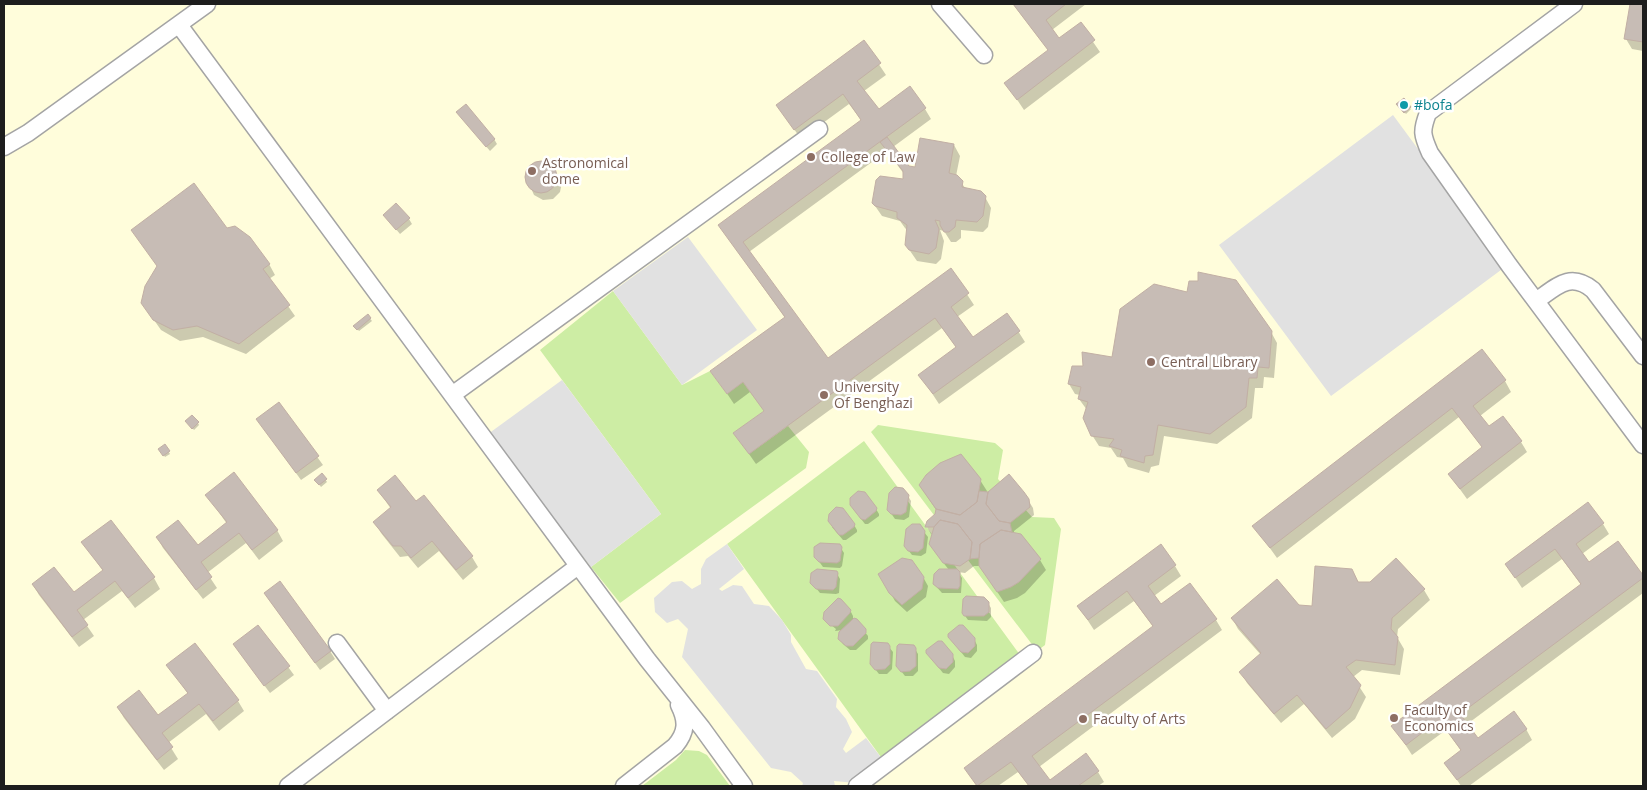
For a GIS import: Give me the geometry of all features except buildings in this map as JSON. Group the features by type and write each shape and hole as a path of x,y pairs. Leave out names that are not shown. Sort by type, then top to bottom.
{"lane":[{"path":"4,147 28,133 206,4"},
{"path":"940,4 984,55"},
{"path":"1574,4 1428,113 1422,135 1430,152 1536,301 1643,445"},
{"path":"179,25 578,566 744,786"},
{"path":"452,395 819,129"},
{"path":"1536,301 1566,281 1576,280 1586,284 1593,290 1643,356"},
{"path":"288,786 578,566"},
{"path":"338,643 387,711"},
{"path":"856,786 1033,653"},
{"path":"624,786 675,746 681,739 686,728 684,715 676,696"}],"shaded area":[{"name":"University Of Benghazi","path":"4,4 1643,4 1643,786 4,786"},
{"path":"1393,115 1505,267 1331,396 1219,245"},
{"path":"688,237 757,330 682,385 613,291"},
{"path":"562,380 661,514 591,567 488,434"},
{"path":"727,544 744,569 719,589 722,591 733,585 742,586 754,604 769,606 782,620 791,635 791,642 806,669 817,671 837,699 836,707 846,719 852,732 843,749 846,753 866,738 883,760 856,783 834,781 835,786 802,786 803,783 791,772 771,768 682,657 688,629 678,619 667,623 655,612 654,598 672,582 682,581 692,589 701,584 701,569 706,559"}],"green space":[{"path":"613,291 682,385 710,371 727,394 743,382 764,411 734,433 749,454 788,426 809,452 806,468 620,603 591,567 661,514 540,350"},
{"path":"878,425 995,443 1003,450 998,479 1032,517 1054,518 1061,529 1045,645 1037,651 871,432"},
{"path":"864,441 1020,655 883,760 727,544"},
{"path":"685,750 699,751 707,755 730,786 642,786 676,760"}],"place":[{"name":"#bofa","path":"1404,105"},
{"name":"College of Law","path":"811,157"},
{"name":"Astronomical dome","path":"532,171"},
{"name":"Central Library","path":"1151,362"},
{"name":"University Of Benghazi","path":"824,395"},
{"name":"Faculty of Economics","path":"1394,718"},
{"name":"Faculty of Arts","path":"1083,719"}]}
